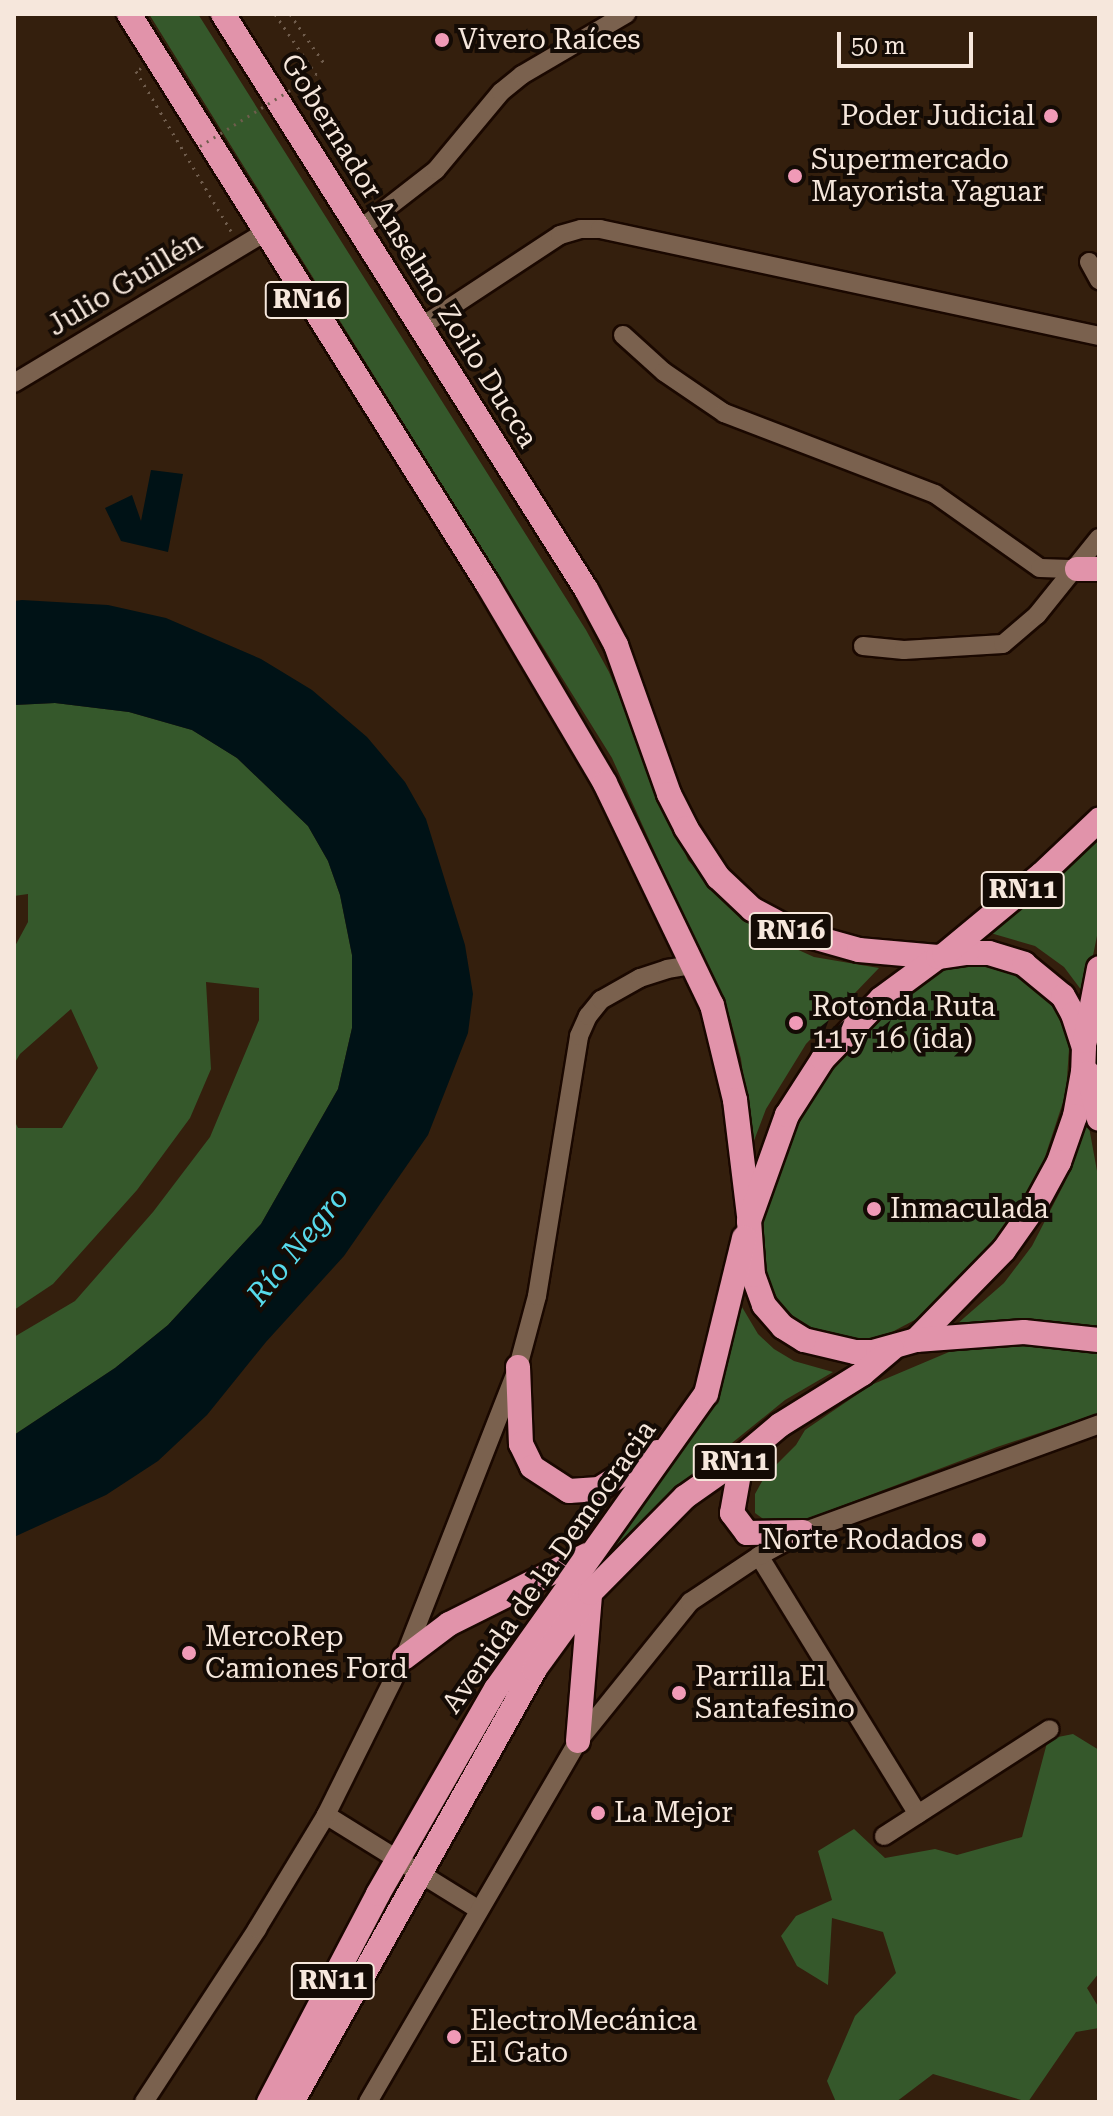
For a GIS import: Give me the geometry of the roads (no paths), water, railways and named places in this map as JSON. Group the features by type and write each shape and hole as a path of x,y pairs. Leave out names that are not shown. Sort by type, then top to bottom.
{"highway":[{"name":"RN16","path":"129,14 488,585 605,783 712,1005 727,1063 749,1218"},
{"name":"Gobernador Anselmo Zoilo Ducca","path":"223,14 422,326 604,621 669,794 686,828 718,877 752,909 795,932 859,950 940,957"},
{"name":"RN11","path":"1099,820 1042,874 940,957 881,999 817,1067 787,1115 749,1218 756,1289 772,1317 783,1327 804,1340 835,1349 873,1352 905,1344 971,1287 1035,1206 1059,1162 1075,1116 1099,968"},
{"name":"RN11","path":"940,957 989,953 1008,957 1038,972 1063,996 1079,1027 1084,1051"},
{"path":"1084,1051 1099,1119"},
{"name":"Avenida de la Democracia","path":"292,2102 496,1689 592,1552 619,1521 706,1394 749,1218"},
{"path":"905,1344 1024,1332 1099,1340"},
{"name":"Avenida de la Democracia","path":"269,2102 409,1866 534,1670 590,1593 685,1497 742,1457 780,1425 905,1344"},
{"path":"518,1367 521,1444 532,1467 569,1491 599,1489 647,1461 684,1425"},
{"path":"742,1457 732,1513 747,1533 803,1532"},
{"path":"404,1658 449,1624 592,1552"},
{"path":"578,1741 590,1593"}],"street":[{"path":"360,229 436,170 501,92 522,75 626,14"},
{"path":"422,326 560,235 581,229 600,229 1099,336"},
{"name":"Julio Guillén","path":"14,383 264,233"},
{"path":"1089,262 1099,280"},
{"path":"623,335 664,372 724,413 935,494 1040,568 1088,569"},
{"path":"863,646 904,650 1003,644 1088,569 1099,538"},
{"path":"144,2102 257,1929 326,1815 404,1658 518,1367 537,1296 579,1036 601,1000 640,978 693,965"},
{"path":"918,1814 759,1556 803,1532 1099,1424"},
{"name":"RN11","path":"368,2102 578,1741 690,1602 759,1556"},
{"path":"884,1836 1050,1729"},
{"path":"326,1815 479,1910"}],"water":[{"path":"151,470 183,474 168,552 121,541 105,508 132,495 141,521"},
{"name":"Río Negro","path":"14,601 108,605 166,618 261,659 312,690 367,737 405,782 426,819 465,945 473,994 468,1033 428,1135 344,1256 266,1342 207,1415 158,1461 106,1495 14,1537 14,1435 115,1368 168,1325 261,1224 338,1089 352,1028 352,955 340,895 328,861 308,826 237,758 192,730 129,712 55,703 14,705"}],"place":[{"name":"Vivero Raíces","path":"442,40"},
{"name":"Poder Judicial","path":"1051,116"},
{"name":"Supermercado Mayorista Yaguar","path":"795,176"},
{"name":"Rotonda Ruta 11 y 16 (ida)","path":"796,1023"},
{"name":"Inmaculada","path":"874,1209"},
{"name":"Norte Rodados","path":"979,1540"},
{"name":"MercoRep Camiones Ford","path":"189,1653"},
{"name":"Parrilla El Santafesino","path":"679,1693"},
{"name":"La Mejor","path":"598,1813"},
{"name":"ElectroMecánica El Gato","path":"454,2037"}]}
